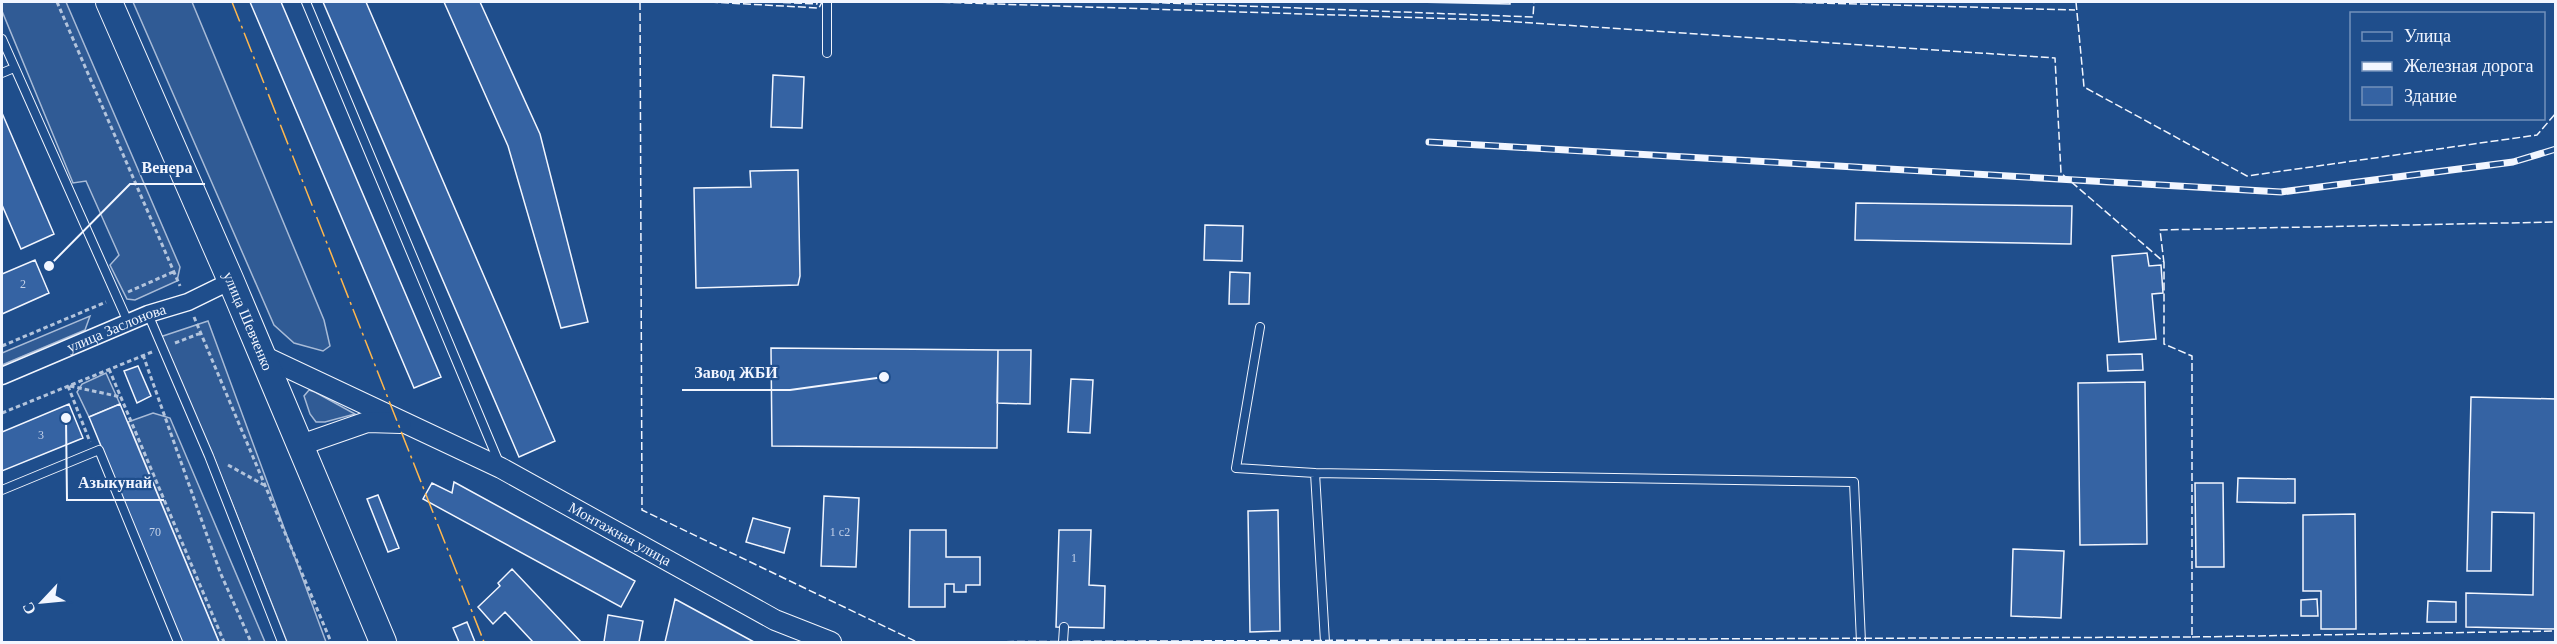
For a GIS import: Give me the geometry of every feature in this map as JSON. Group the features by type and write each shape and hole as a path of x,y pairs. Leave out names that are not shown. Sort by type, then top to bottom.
{"main road":[{"name":"улица Шевченко","path":"109,2 231,280 383,642"}],"street":[{"name":"улица Заслонова","path":"2,376 148,314 188,302 231,280"},
{"name":"Монтажная улица","path":"263,356 501,468 776,620 831,642"},
{"name":"Монтажная улица","path":"301,445 367,422 410,424"}],"lane":[{"path":"306,2 501,468"},
{"path":"827,2 827,53"},
{"path":"2,39 128,322"},
{"path":"2,73 14,68"},
{"path":"148,314 209,456 282,642"},
{"path":"1260,327 1236,468 1315,473 1854,482 1860,642"},
{"path":"2,489 99,450 178,642"},
{"path":"1315,473 1325,642"},
{"path":"1063,642 1064,627"}],"path":[{"path":"57,2 177,280"},
{"path":"2,346 173,272"},
{"path":"2,413 201,333 331,642"},
{"path":"143,355 220,572 251,642"},
{"path":"109,369 224,642"},
{"path":"68,386 121,397"},
{"path":"68,386 94,452"},
{"path":"209,456 266,486"}],"shaded area":[{"path":"2,2 66,2 180,267 177,281 135,300 127,299 110,265 119,255 86,181 73,183 2,11"},
{"path":"133,2 192,2 324,320 330,346 323,351 294,343 274,325"},
{"path":"90,316 85,330 2,365 2,353"},
{"path":"208,321 326,642 287,642 214,458 160,337"},
{"path":"106,373 120,404 89,417 77,392 82,384"},
{"path":"309,390 355,414 325,422 316,422 310,414 304,396"},
{"path":"153,413 170,418 265,642 219,642 128,422"}],"building":[{"path":"250,2 281,2 441,377 414,388"},
{"path":"323,2 366,2 555,441 519,457"},
{"path":"444,2 480,2 540,134 588,322 561,328 508,146"},
{"path":"1415,2 1510,2 1510,4"},
{"path":"773,75 804,77 802,128 771,127"},
{"path":"2,113 54,234 21,249 2,205"},
{"path":"798,170 800,276 798,285 696,288 694,188 751,187 750,171"},
{"path":"1856,203 2072,206 2071,244 1855,240"},
{"path":"1205,225 1243,226 1242,261 1204,260"},
{"path":"2147,253 2149,266 2161,265 2163,293 2152,294 2156,339 2119,342 2112,256"},
{"path":"35,260 49,293 2,314 2,274"},
{"path":"1230,272 1250,273 1249,304 1229,304"},
{"path":"771,348 998,350 997,448 772,446"},
{"path":"998,350 1031,350 1030,404 997,403"},
{"path":"2142,354 2143,370 2108,371 2107,355"},
{"path":"138,366 151,396 137,403 124,371"},
{"path":"1071,379 1093,380 1090,433 1068,432"},
{"path":"2145,382 2147,544 2080,545 2078,383"},
{"path":"2471,397 2556,399 2556,629 2466,627 2466,593 2533,595 2534,513 2492,512 2491,571 2467,571"},
{"path":"69,404 83,438 2,471 2,432"},
{"path":"120,404 219,642 182,642 89,417"},
{"path":"2238,478 2295,479 2295,503 2237,502"},
{"path":"454,482 635,581 621,607 423,499 432,483 452,493"},
{"path":"2195,483 2223,483 2224,567 2196,567"},
{"path":"378,495 399,548 388,552 367,499"},
{"path":"824,496 859,498 856,567 821,566"},
{"path":"1278,510 1280,631 1250,632 1248,511"},
{"path":"2355,514 2356,629 2321,629 2321,591 2303,591 2303,515"},
{"path":"753,518 790,528 784,553 746,542"},
{"path":"910,530 946,530 946,557 980,557 980,585 966,585 966,592 954,592 954,584 945,584 945,607 909,607"},
{"path":"1059,530 1091,530 1089,585 1105,586 1104,628 1056,627"},
{"path":"2013,549 2064,551 2061,618 2011,616"},
{"path":"512,569 581,642 533,642 505,612 493,624 478,607 500,586 498,583"},
{"path":"675,599 754,642 665,642"},
{"path":"2317,599 2318,616 2301,616 2301,600"},
{"path":"2428,601 2456,602 2456,622 2427,622"},
{"path":"608,615 643,621 639,642 604,642"},
{"path":"467,622 475,642 459,642 453,628"}],"railway":[{"path":"1429,142 2281,192 2513,162 2556,149"}],"fence":[{"path":"640,2 642,510 917,642 2192,637 2192,356 2164,344 2164,262 2061,173 2055,58 1489,20 935,2"},
{"path":"710,2 819,8 822,2"},
{"path":"772,2 817,4 817,2"},
{"path":"1140,2 1533,17 1534,2"},
{"path":"1783,2 2075,10"},
{"path":"2076,2 2084,87 2247,176 2537,135 2556,113"},
{"path":"2164,263 2160,230 2556,222"},
{"path":"2192,637 2556,631"}],"power":[{"path":"232,2 484,642"}],"place":[{"name":"Венера","path":"49,266"},
{"name":"Завод ЖБИ","path":"884,377"},
{"name":"Азыкунай","path":"66,418"}]}
